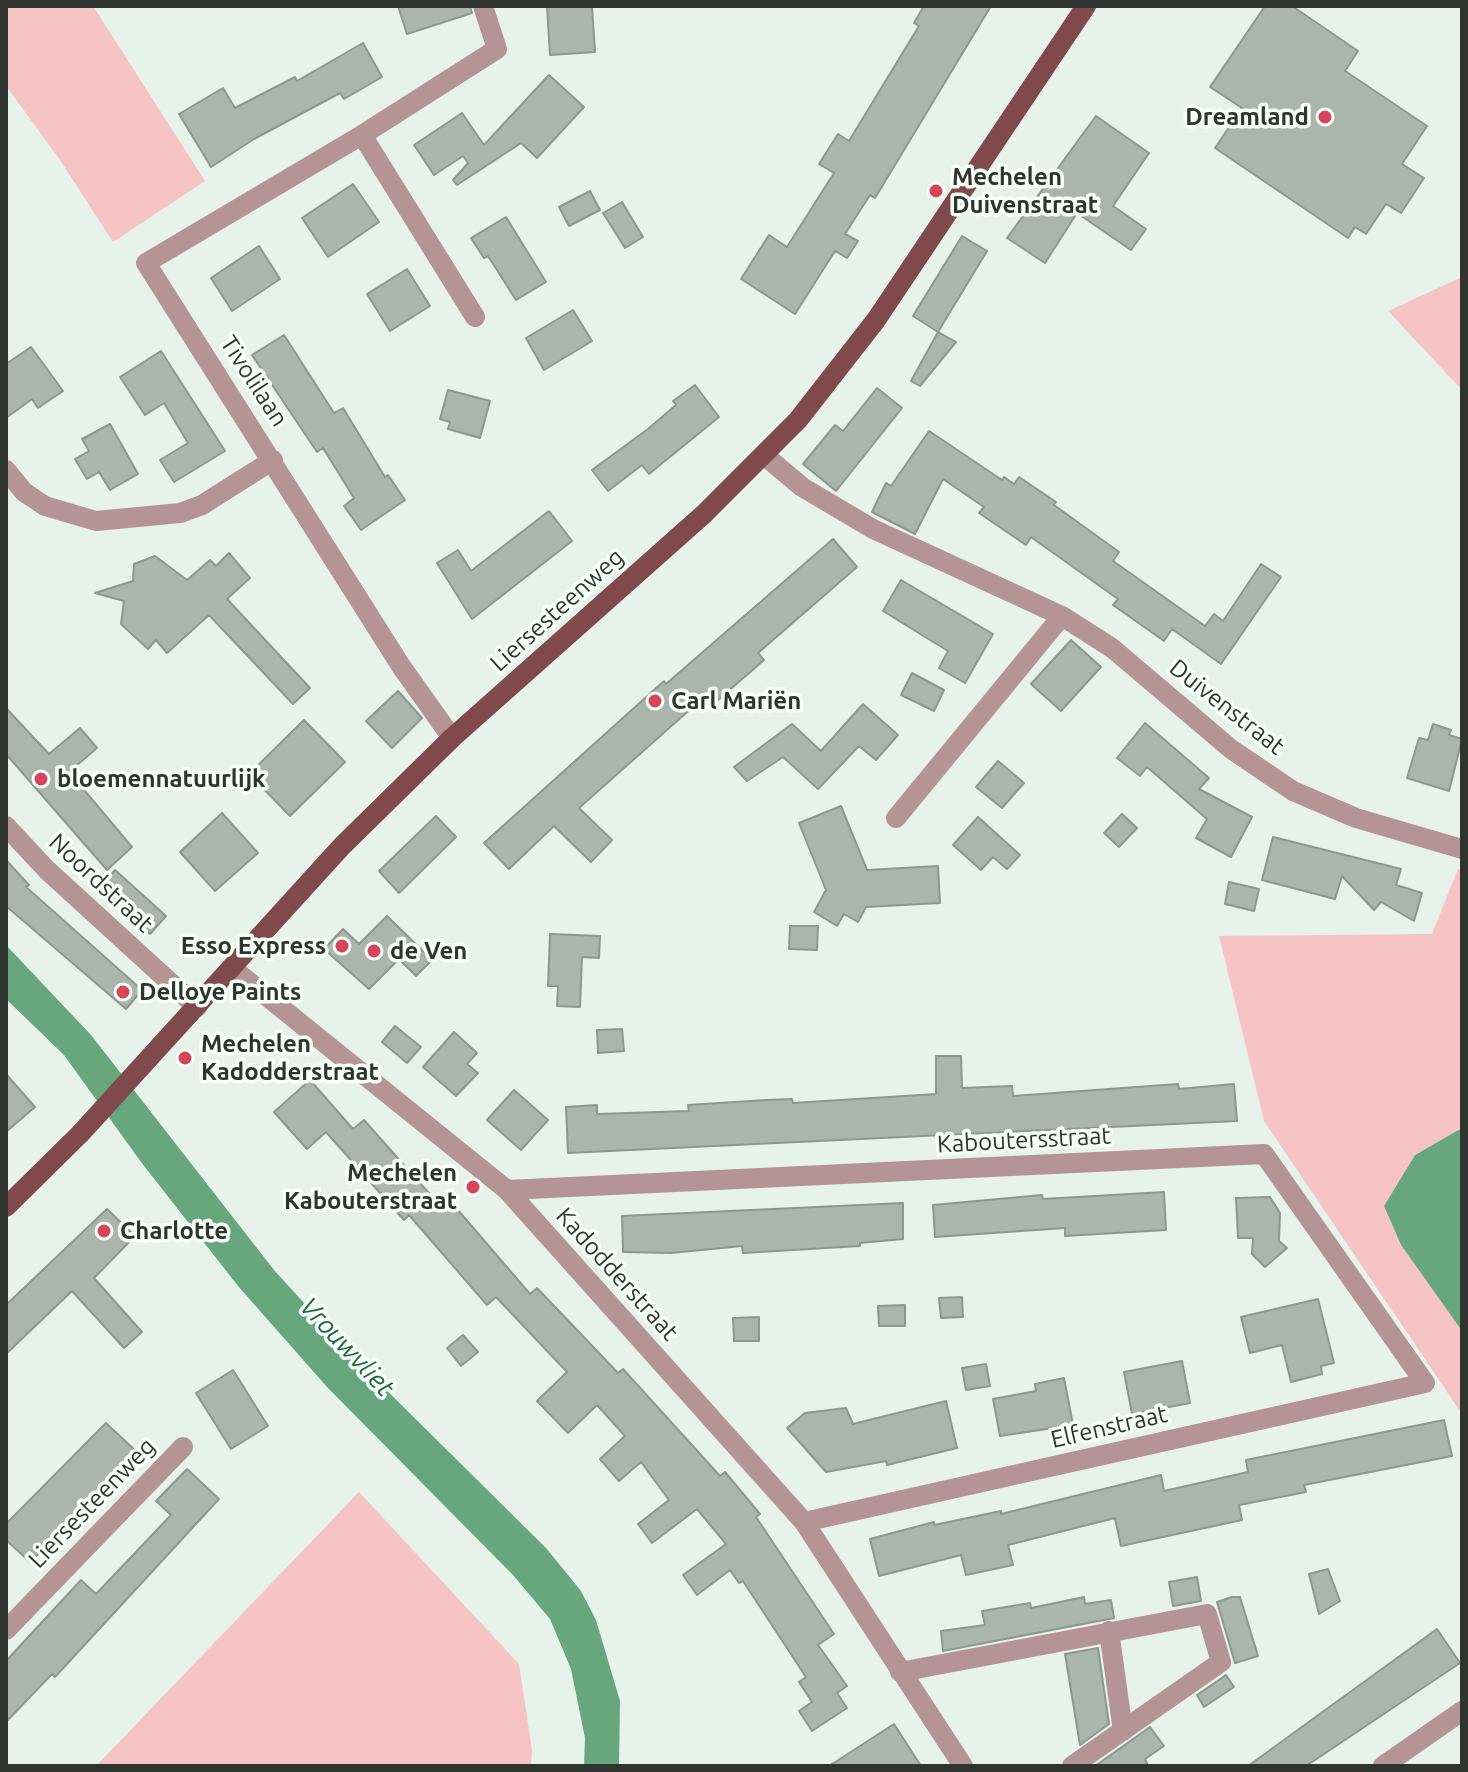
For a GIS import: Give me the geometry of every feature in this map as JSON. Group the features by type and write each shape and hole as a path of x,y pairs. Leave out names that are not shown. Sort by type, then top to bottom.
{"main road":[{"name":"Liersesteenweg","path":"6,1207 91,1122 342,846 452,738 704,514 764,455 837,373 876,320 1086,6"}],"street":[{"name":"Tivolilaan","path":"452,738 401,666 146,263 362,135 497,49 483,6"},
{"path":"362,135 475,317"},
{"name":"Duivenstraat","path":"764,455 802,487 873,529 1062,616 1112,648 1231,749 1293,791 1356,818 1462,849"},
{"path":"6,470 24,492 45,506 96,521 180,513 202,505 273,460"},
{"path":"896,818 1062,616"},
{"name":"Noordstraat","path":"6,826 47,870 197,1007"},
{"name":"Kadodderstraat","path":"233,969 507,1190 804,1522 963,1766"},
{"name":"Kaboutersstraat","path":"507,1190 1264,1154 1425,1383"},
{"name":"Elfenstraat","path":"804,1522 1425,1383"},
{"name":"Liersesteenweg","path":"6,1630 183,1447"},
{"path":"900,1672 1207,1614 1221,1662 1072,1766"},
{"path":"1109,1631 1123,1731"},
{"path":"1383,1766 1462,1711"}],"shaded area":[{"path":"6,6 93,6 205,181 113,242 58,157 6,86"},
{"path":"1462,277 1462,390 1388,311"},
{"path":"1458,869 1462,870 1462,1128 1415,1155 1384,1206 1401,1245 1462,1331 1462,1414 1264,1121 1219,936 1432,934"},
{"path":"6,945 91,1035 274,1270 355,1359 546,1548 581,1591 596,1620 620,1701 619,1766 584,1766 585,1738 571,1669 550,1619 513,1575 327,1387 238,1286 141,1162 64,1055 6,999"},
{"path":"1462,1128 1462,1331 1401,1245 1384,1206 1415,1155"},
{"path":"359,1492 519,1664 532,1750 531,1766 96,1766"}],"building":[{"path":"398,6 470,6 472,13 407,34"},
{"path":"547,6 592,6 595,52 550,55"},
{"path":"924,6 991,6 875,198 870,195 845,234 858,241 847,258 835,251 795,314 741,279 769,235 787,247 834,173 819,164 838,134 849,141 919,26 914,23"},
{"name":"Dreamland","path":"1265,6 1292,6 1358,51 1345,71 1427,126 1402,164 1424,178 1401,213 1386,204 1366,234 1355,227 1348,238 1215,148 1242,108 1210,87"},
{"path":"363,43 382,77 344,99 340,93 254,139 211,167 179,114 223,88 235,108 295,77 297,81"},
{"path":"549,75 584,107 537,158 521,143 457,185 453,180 468,163 463,156 434,175 414,145 462,113 484,145"},
{"path":"1096,116 1149,153 1113,206 1146,229 1131,250 1077,213 1045,263 1007,238"},
{"path":"353,184 379,222 328,257 302,218"},
{"path":"590,191 600,210 569,226 559,207"},
{"path":"622,202 643,237 625,248 603,213"},
{"path":"506,217 546,282 516,300 488,256 484,258 471,238"},
{"path":"962,236 987,251 938,332 913,316"},
{"path":"259,246 280,279 232,311 211,278"},
{"path":"407,269 430,306 390,331 367,294"},
{"path":"573,310 592,341 544,370 526,338"},
{"path":"938,332 956,342 920,386 911,381"},
{"path":"284,335 334,413 343,408 385,477 388,475 405,500 361,530 344,506 354,498 323,448 317,452 252,355"},
{"path":"31,347 63,391 38,408 32,399 6,418 6,364"},
{"path":"161,351 225,451 174,482 160,460 188,443 164,403 145,415 120,377"},
{"path":"695,385 719,417 649,474 642,465 608,491 592,470 648,429 676,405 673,401"},
{"path":"877,388 902,408 836,491 803,464 835,425 843,431"},
{"path":"448,390 490,401 480,438 448,429 450,422 440,419"},
{"path":"110,424 138,474 110,490 99,472 87,479 75,459 89,451 82,439"},
{"path":"929,431 1002,480 1004,477 1014,484 1019,477 1056,502 1054,505 1119,552 1113,561 1205,626 1214,614 1223,621 1261,564 1281,577 1221,664 1172,629 1164,641 1113,605 1118,599 1031,537 1026,545 979,513 984,507 943,479 915,534 872,512 886,483 891,486"},
{"path":"549,511 572,541 472,619 437,563 458,550 471,571"},
{"path":"833,539 857,567 758,653 764,660 710,707 703,698 579,808 612,840 591,862 554,826 509,869 484,843 664,681 666,684"},
{"path":"229,553 250,578 227,599 310,688 293,704 209,615 167,653 156,640 148,649 121,624 124,601 95,593 133,581 134,564 155,556 187,580 210,560 216,566"},
{"path":"901,580 993,634 965,683 939,668 948,651 883,611"},
{"path":"1071,640 1101,667 1061,711 1031,684"},
{"path":"912,673 944,690 934,711 901,695"},
{"path":"398,691 422,718 392,748 366,721"},
{"path":"863,704 898,735 876,760 859,746 818,789 783,757 747,781 734,767 792,724 821,751"},
{"path":"6,708 49,754 80,728 97,748 69,772 132,847 107,870 6,754"},
{"path":"304,720 345,762 290,816 249,774"},
{"path":"1145,723 1209,778 1199,789 1252,817 1231,857 1196,838 1207,819 1147,767 1140,776 1117,758"},
{"path":"1433,724 1451,730 1449,735 1462,739 1449,791 1407,778 1419,738 1428,740"},
{"path":"998,761 1024,783 1002,808 976,787"},
{"path":"841,806 867,870 938,866 940,903 866,907 858,922 844,914 837,926 814,912 826,890 799,823"},
{"path":"222,813 258,853 215,891 180,852"},
{"path":"1122,814 1137,828 1119,847 1104,833"},
{"path":"436,816 456,837 399,893 379,871"},
{"path":"978,817 1020,855 1007,869 993,857 981,870 953,845"},
{"path":"1273,837 1401,869 1396,885 1422,893 1414,921 1381,902 1374,910 1342,876 1335,899 1262,880"},
{"path":"6,860 29,885 26,887 142,990 126,1009 6,906"},
{"path":"115,870 166,916 150,934 98,889"},
{"path":"1229,882 1259,889 1254,911 1225,904"},
{"path":"387,916 432,960 416,976 399,959 369,989 324,949 343,929 359,944"},
{"path":"790,926 818,926 817,950 789,949"},
{"path":"550,934 600,936 599,958 582,957 580,1007 557,1006 558,986 548,986"},
{"path":"395,1026 421,1047 407,1063 382,1042"},
{"path":"622,1029 624,1051 598,1053 597,1030"},
{"path":"454,1032 477,1053 467,1064 478,1073 456,1096 423,1067"},
{"path":"936,1056 961,1056 962,1088 1012,1086 1013,1096 1178,1084 1179,1089 1234,1084 1237,1121 568,1153 566,1107 597,1105 597,1114 689,1111 688,1105 792,1099 793,1103 936,1094"},
{"path":"6,1074 35,1107 6,1132"},
{"path":"310,1080 353,1129 364,1120 443,1209 451,1202 530,1294 537,1288 618,1373 623,1369 720,1476 725,1472 760,1514 756,1517 834,1634 818,1645 847,1686 837,1693 847,1708 812,1731 799,1711 812,1702 799,1682 806,1677 743,1581 739,1583 730,1570 697,1595 683,1575 726,1544 697,1509 652,1543 638,1524 669,1500 641,1462 619,1481 600,1459 625,1436 597,1405 568,1433 537,1401 567,1372 496,1297 487,1305 409,1215 404,1220 326,1132 307,1149 274,1112"},
{"path":"514,1090 548,1120 521,1150 487,1120"},
{"path":"1164,1192 1166,1230 1065,1236 1065,1228 935,1237 933,1205 1042,1195 1043,1199"},
{"path":"1270,1197 1280,1213 1279,1241 1287,1248 1265,1267 1252,1254 1253,1238 1238,1238 1236,1198"},
{"path":"903,1203 903,1239 860,1243 860,1246 743,1253 742,1246 671,1253 623,1252 622,1216"},
{"path":"107,1209 135,1236 94,1278 142,1332 124,1348 72,1291 6,1354 6,1305"},
{"path":"962,1297 963,1317 941,1318 939,1298"},
{"path":"1318,1299 1334,1363 1321,1366 1322,1374 1291,1382 1282,1345 1250,1353 1241,1317"},
{"path":"905,1305 905,1326 879,1326 878,1306"},
{"path":"759,1317 759,1341 734,1341 733,1318"},
{"path":"463,1335 478,1352 461,1366 447,1348"},
{"path":"1182,1361 1190,1403 1132,1414 1124,1372"},
{"path":"986,1364 990,1386 966,1390 962,1368"},
{"path":"233,1370 268,1426 231,1449 196,1393"},
{"path":"1064,1378 1073,1425 1000,1436 993,1399 1036,1391 1035,1384"},
{"path":"946,1401 957,1448 887,1465 886,1461 826,1472 787,1428 805,1413 846,1408 853,1424"},
{"path":"1444,1420 1452,1456 1304,1485 1306,1492 1239,1505 1242,1520 1121,1546 1115,1518 1008,1545 1013,1565 966,1575 961,1555 879,1576 870,1539 934,1522 934,1525 1001,1511 1001,1514 1161,1475 1164,1491 1248,1472 1246,1460"},
{"path":"106,1423 139,1454 30,1562 6,1540 6,1524"},
{"path":"187,1469 219,1499 55,1677 52,1674 6,1722 6,1661 81,1580 96,1594 171,1515 156,1501"},
{"path":"1328,1569 1340,1601 1319,1614 1309,1574"},
{"path":"1197,1577 1201,1601 1173,1606 1169,1582"},
{"path":"1084,1597 1085,1604 1111,1600 1114,1618 943,1651 941,1631 985,1625 982,1611 1030,1603 1031,1608"},
{"path":"1240,1597 1258,1656 1235,1663 1217,1602"},
{"path":"1437,1629 1460,1663 1306,1766 1248,1766"},
{"path":"1098,1648 1109,1724 1080,1745 1065,1654"},
{"path":"1226,1675 1234,1687 1204,1707 1197,1695"},
{"path":"894,1724 921,1766 829,1766"},
{"path":"1150,1727 1164,1746 1145,1759 1148,1766 1095,1766"}],"place":[{"name":"Dreamland","path":"1325,117"},
{"name":"Mechelen Duivenstraat","path":"936,191"},
{"name":"Carl Mariën","path":"655,701"},
{"name":"bloemennatuurlijk","path":"41,779"},
{"name":"Esso Express","path":"342,946"},
{"name":"de Ven","path":"374,951"},
{"name":"Delloye Paints","path":"123,992"},
{"name":"Mechelen Kadodderstraat","path":"185,1058"},
{"name":"Mechelen Kabouterstraat","path":"473,1187"},
{"name":"Charlotte","path":"104,1231"}],"water label":[{"name":"Vrouwvliet","path":"347,1347"}]}
